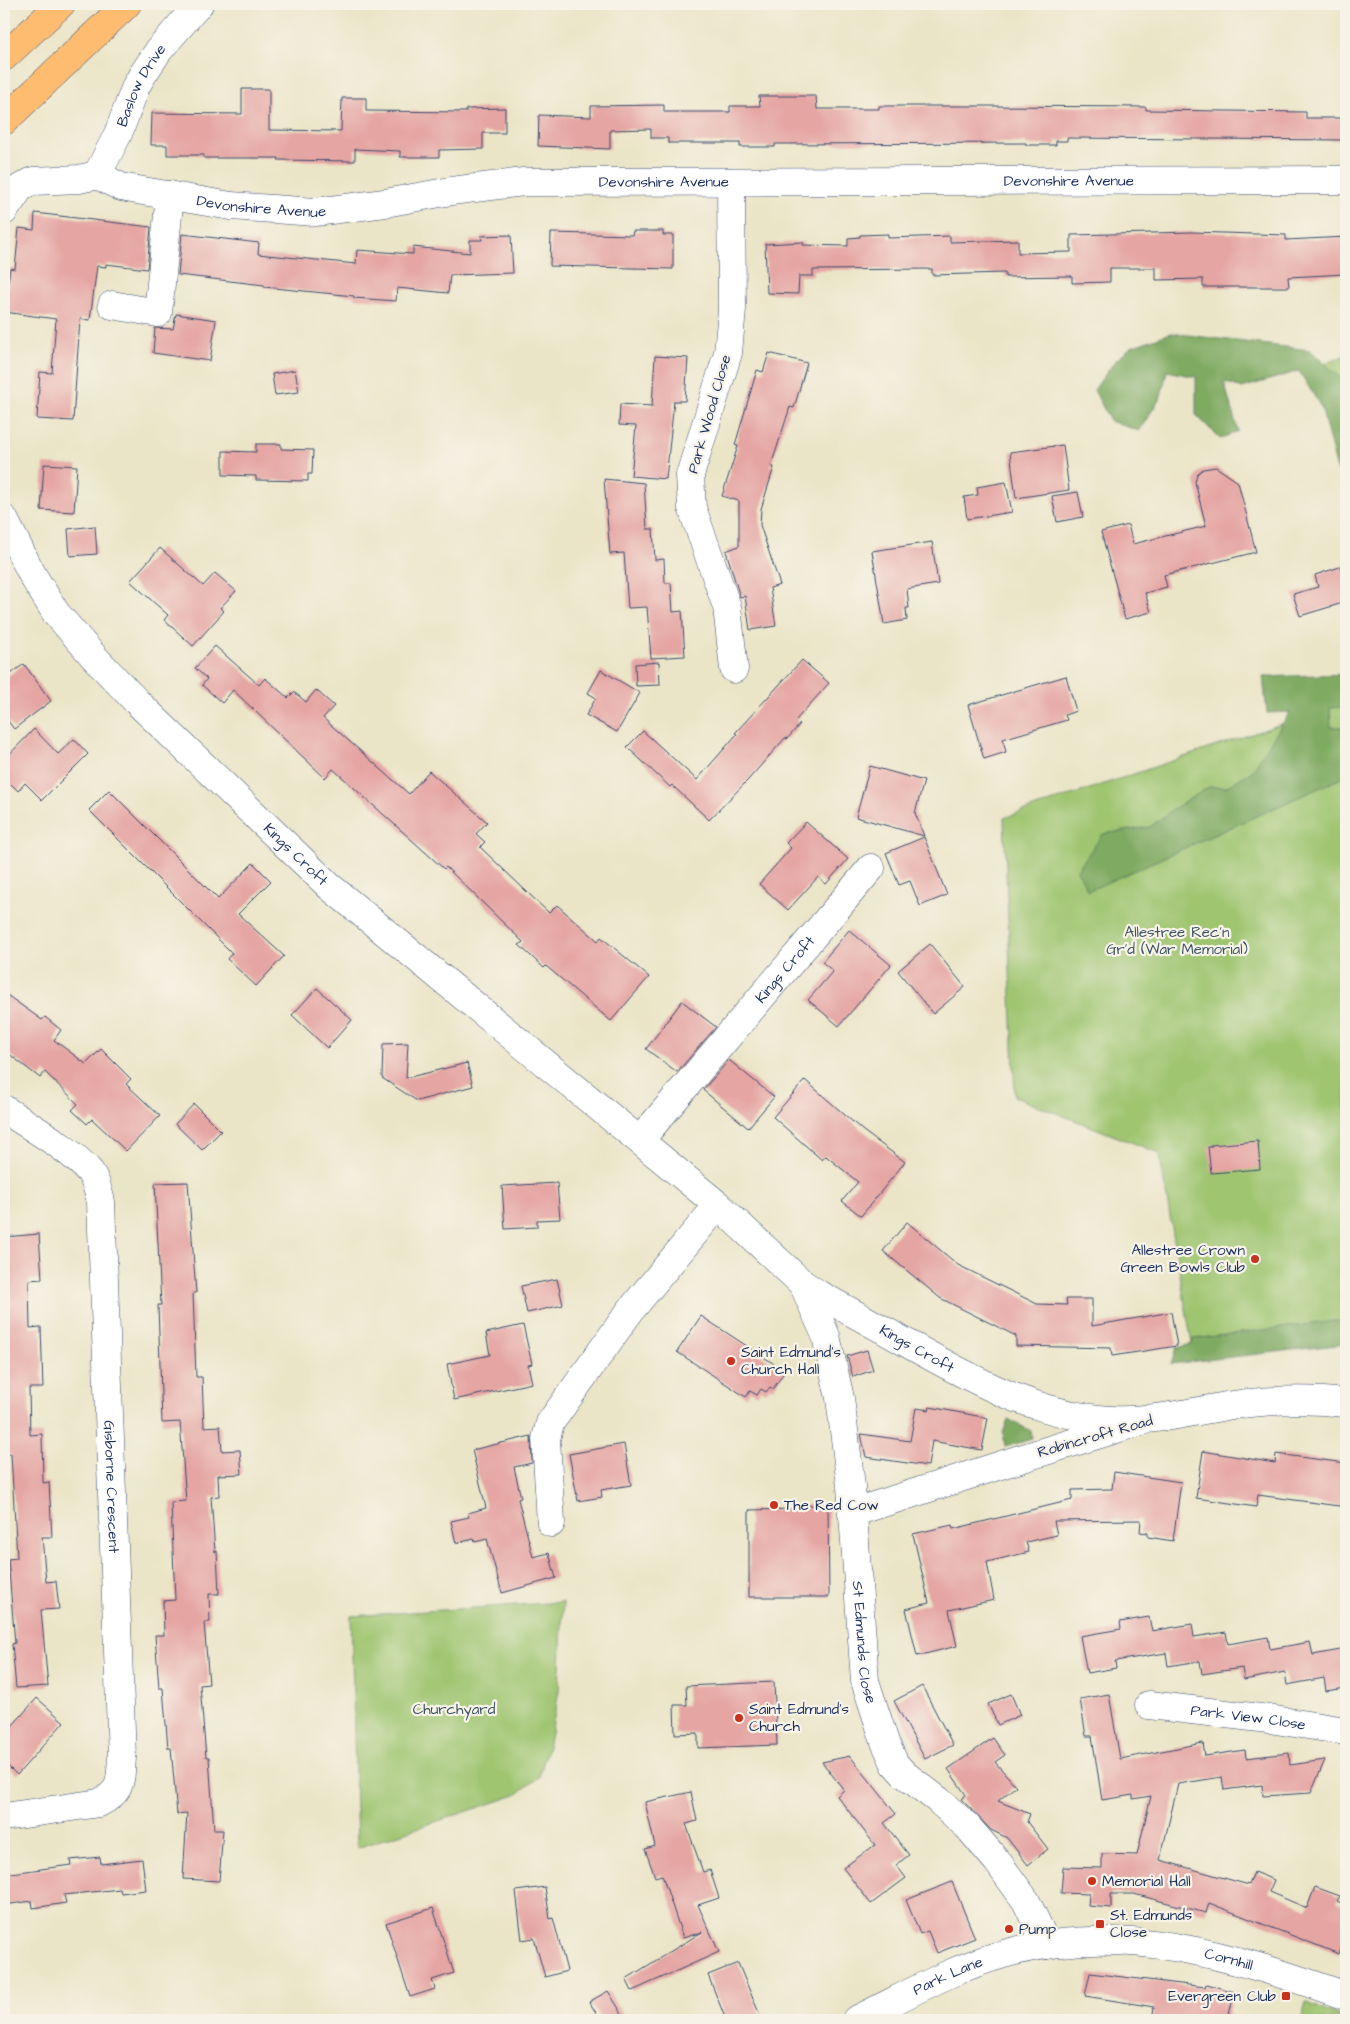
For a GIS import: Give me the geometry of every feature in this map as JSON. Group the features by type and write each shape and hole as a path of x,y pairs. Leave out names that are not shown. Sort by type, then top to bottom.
{"highway":[{"path":"4,56 62,4"},
{"path":"4,121 128,4"}],"street":[{"name":"Baslow Drive","path":"97,175 118,134 142,74 159,50 199,4"},
{"name":"Devonshire Avenue","path":"97,175 121,187 231,206 315,212 385,203 451,190 524,182 1346,180"},
{"path":"4,211 20,188 33,181 79,179 97,175"},
{"name":"Park Wood Close","path":"730,182 732,309 728,353 690,475 692,508 727,607 734,669"},
{"path":"112,305 158,313 170,195"},
{"name":"Kings Croft","path":"4,519 33,576 56,613 137,702 330,886 718,1205 803,1284 949,1366 1028,1404 1070,1416 1110,1420 1150,1419"},
{"name":"Kings Croft","path":"640,1140 871,868"},
{"name":"Gisborne Crescent","path":"4,1109 77,1159 91,1173 96,1184 100,1202 122,1756 120,1782 113,1796 99,1803 4,1817"},
{"path":"551,1523 546,1439 550,1423 630,1311 718,1205"},
{"name":"St Edmunds Close","path":"803,1284 826,1336 840,1398 851,1486 865,1681 878,1721 892,1757 904,1774 938,1800 967,1826 997,1861 1026,1901 1047,1945"},
{"name":"Robincroft Road","path":"852,1513 1150,1419 1276,1401 1306,1400 1346,1403"},
{"name":"Park View Close","path":"1149,1706 1269,1719 1346,1731"},
{"name":"Cornhill","path":"1047,1945 1110,1940 1162,1944 1231,1959 1346,1996"},
{"name":"Park Lane","path":"856,2020 978,1963 1002,1954 1047,1945"}],"green space":[{"path":"1171,333 1310,350 1346,383 1346,490 1336,466 1321,407 1299,371 1242,388 1224,382 1238,431 1220,439 1196,415 1196,377 1167,371 1161,397 1139,431 1110,421 1094,390 1115,361 1131,347"},
{"path":"1346,355 1346,452 1324,364"},
{"path":"1346,674 1346,707 1330,708 1331,727 1346,727 1346,776 1088,891 1077,870 1103,834 1150,827 1172,810 1209,787 1226,787 1252,771 1290,712 1267,713 1263,677"},
{"name":"Allestree Rec'n Gr'd (War Memorial)","path":"1346,702 1346,1329 1192,1344 1159,1153 1015,1097 1004,818"},
{"path":"1335,1321 1346,1322 1346,1344 1171,1364 1177,1348 1192,1344 1193,1339"},
{"path":"1008,1419 1031,1431 1032,1439 1005,1447 1003,1433"},
{"name":"Churchyard","path":"563,1602 559,1691 549,1743 539,1777 516,1795 357,1848 351,1616"},
{"path":"1306,2002 1346,2020 1301,2020"}],"building":[{"path":"242,89 269,89 269,130 341,131 342,98 366,98 366,111 466,112 466,109 505,108 505,133 483,133 483,149 439,150 439,157 400,157 400,151 355,149 355,161 204,158 204,155 167,155 167,145 151,145 152,113 242,114"},
{"path":"759,96 816,96 817,109 879,109 879,106 984,106 1146,107 1146,110 1306,112 1306,118 1346,118 1346,140 1067,138 1067,141 1056,141 1056,145 1026,145 1026,143 775,144 775,147 740,147 740,143 668,143 668,138 651,138 651,129 610,130 610,149 538,146 539,115 591,117 591,106 664,105 664,112 730,112 730,106 760,106"},
{"path":"35,213 151,227 147,269 106,264 106,267 97,266 90,320 80,319 73,421 37,419 40,372 52,373 56,319 4,312 10,268 15,269 19,228 34,230"},
{"path":"633,231 663,231 663,235 673,235 673,269 550,266 551,233 632,235"},
{"path":"1192,232 1286,235 1286,240 1346,237 1346,274 1288,277 1289,287 1203,287 1203,279 1156,280 1156,268 1110,268 1110,282 1072,283 1072,276 1005,277 1005,273 932,275 932,269 813,270 813,276 799,276 798,294 767,293 765,244 803,242 803,245 848,246 848,238 860,237 860,235 888,234 888,238 950,236 950,242 1018,240 1018,253 1071,252 1071,235"},
{"path":"182,234 259,243 258,254 356,264 357,250 413,254 413,247 470,253 470,240 482,240 481,236 511,235 513,273 450,275 448,293 397,288 396,301 354,298 354,296 264,287 264,285 178,275"},
{"path":"176,314 216,320 210,361 153,353 155,328 173,329"},
{"path":"769,353 807,363 794,408 790,407 771,466 774,467 761,509 760,525 780,585 770,588 776,626 750,630 745,596 740,597 726,551 739,546 739,501 722,496 738,446 735,445 757,370 763,372"},
{"path":"655,356 688,358 685,401 674,401 666,479 631,476 636,426 619,425 620,404 652,406"},
{"path":"295,370 299,392 275,395 272,374"},
{"path":"256,444 281,444 281,449 313,450 312,474 308,474 308,481 256,480 256,476 223,475 223,451 256,452"},
{"path":"1063,445 1069,490 1016,498 1010,452"},
{"path":"44,464 77,466 74,512 41,510"},
{"path":"1216,467 1238,482 1256,552 1164,575 1167,587 1145,593 1151,612 1125,619 1101,532 1128,525 1133,544 1206,526 1195,482 1197,474 1203,469"},
{"path":"604,479 644,483 647,529 653,529 655,560 664,559 665,583 671,583 673,612 682,611 685,656 651,658 647,607 628,608 624,553 610,554"},
{"path":"1006,482 1012,512 967,519 964,497 978,495 977,487"},
{"path":"1078,492 1083,517 1057,522 1052,496"},
{"path":"95,526 97,554 70,556 68,529"},
{"path":"932,542 938,584 907,589 909,608 906,608 907,620 884,624 872,551"},
{"path":"160,548 203,586 215,573 236,591 220,608 224,611 193,646 164,620 168,615 130,581"},
{"path":"1346,565 1346,602 1300,616 1293,594 1318,587 1315,575"},
{"path":"215,646 259,685 265,678 288,698 294,692 306,702 316,690 334,706 323,718 409,794 429,771 487,822 476,834 485,842 480,847 549,913 557,905 598,941 601,937 649,977 611,1021 546,966 544,968 519,945 523,942 446,867 444,869 333,769 325,778 233,690 222,703 202,685 207,679 195,668"},
{"path":"802,660 829,683 796,720 800,724 787,739 785,738 709,820 672,785 670,787 627,747 643,731 697,780 737,734 735,733"},
{"path":"659,662 660,685 636,686 635,664"},
{"path":"24,664 51,701 14,729 4,716 4,679"},
{"path":"601,670 640,693 617,732 586,715 596,698 588,693"},
{"path":"1066,676 1076,711 1065,715 1067,720 1003,739 1006,752 984,759 968,705"},
{"path":"34,729 58,754 74,739 88,754 42,800 25,783 18,791 4,777 4,760"},
{"path":"870,766 924,781 915,813 924,836 856,817"},
{"path":"109,790 218,899 253,863 271,881 238,914 284,956 256,986 227,959 232,953 89,810"},
{"path":"806,822 848,859 826,884 818,877 788,910 759,884 791,848 786,843"},
{"path":"924,837 947,895 920,906 910,881 899,885 886,853"},
{"path":"849,930 891,965 839,1026 808,1000 833,971 822,962"},
{"path":"930,944 965,987 933,1014 898,971"},
{"path":"317,988 352,1020 327,1048 292,1015"},
{"path":"4,993 42,1020 45,1017 61,1030 54,1040 86,1064 101,1049 131,1079 126,1084 160,1116 126,1151 92,1119 87,1124 72,1110 78,1104 45,1072 40,1078 4,1050"},
{"path":"682,1001 716,1027 677,1072 646,1049"},
{"path":"408,1043 406,1078 467,1063 473,1086 417,1101 382,1078 383,1044"},
{"path":"729,1060 774,1097 748,1128 703,1090"},
{"path":"805,1080 862,1130 905,1162 861,1216 842,1201 858,1182 826,1156 822,1160 773,1117"},
{"path":"194,1104 221,1131 202,1150 175,1124"},
{"path":"1258,1141 1260,1169 1211,1173 1208,1147 1211,1147 1211,1145"},
{"path":"188,1182 196,1293 193,1293 196,1377 202,1377 204,1427 220,1426 222,1451 240,1450 242,1474 218,1475 219,1496 211,1497 215,1552 217,1551 219,1594 209,1594 210,1622 204,1622 209,1684 200,1685 206,1757 209,1757 214,1830 223,1830 219,1881 183,1879 187,1813 177,1814 171,1748 168,1748 163,1688 159,1688 155,1635 164,1635 163,1601 175,1600 171,1502 186,1501 180,1422 162,1423 158,1305 161,1305 155,1183"},
{"path":"557,1183 560,1219 537,1220 537,1227 505,1229 502,1186"},
{"path":"907,1222 958,1265 1037,1304 1067,1305 1066,1299 1092,1299 1092,1326 1171,1312 1177,1346 1112,1356 1111,1348 1016,1346 1016,1336 940,1298 883,1251"},
{"path":"39,1234 42,1279 29,1280 30,1328 41,1327 43,1388 29,1388 30,1435 42,1434 43,1483 49,1482 52,1537 42,1537 46,1582 56,1581 59,1609 41,1610 48,1686 16,1688 12,1644 15,1643 8,1559 17,1558 11,1454 4,1454 4,1237"},
{"path":"557,1279 563,1305 527,1313 521,1286"},
{"name":"Saint Edmund's Church Hall","path":"701,1316 785,1371 773,1389 770,1387 766,1392 761,1389 757,1395 750,1391 746,1397 677,1352"},
{"path":"523,1325 532,1364 528,1365 532,1383 454,1400 447,1364 490,1355 486,1333"},
{"path":"867,1350 873,1370 853,1377 847,1356"},
{"path":"930,1407 988,1418 982,1450 932,1441 928,1466 866,1457 861,1434 910,1441 916,1408 929,1410"},
{"path":"531,1436 532,1463 514,1467 521,1498 518,1499 533,1557 549,1553 556,1578 502,1593 487,1539 475,1542 474,1539 456,1543 451,1521 469,1517 468,1513 486,1508 472,1450"},
{"path":"624,1444 631,1485 601,1490 602,1497 578,1501 569,1454"},
{"path":"1203,1451 1275,1463 1276,1454 1346,1463 1346,1507 1258,1495 1256,1507 1196,1498"},
{"path":"1114,1472 1181,1482 1173,1541 1148,1537 1148,1533 1140,1532 1141,1520 1054,1521 1057,1535 1026,1542 1029,1552 987,1562 994,1600 949,1610 957,1646 917,1656 906,1609 929,1603 913,1534 952,1525 953,1529 1072,1500 1072,1490 1112,1489"},
{"path":"796,1505 828,1505 829,1597 749,1597 749,1510 796,1509"},
{"path":"1149,1617 1152,1631 1192,1624 1194,1637 1226,1632 1228,1644 1268,1637 1270,1649 1310,1642 1313,1655 1346,1649 1346,1688 1326,1691 1324,1678 1287,1685 1285,1672 1244,1680 1242,1668 1202,1674 1200,1661 1168,1666 1166,1653 1115,1661 1116,1668 1087,1673 1080,1636 1121,1629 1120,1622"},
{"name":"Saint Edmund's Church","path":"774,1682 777,1745 698,1748 698,1733 675,1734 674,1705 687,1705 686,1686"},
{"path":"922,1686 953,1745 925,1759 894,1701"},
{"path":"1011,1694 1020,1715 998,1725 988,1704"},
{"path":"1109,1694 1120,1759 1203,1743 1205,1756 1245,1750 1246,1758 1289,1753 1290,1765 1325,1760 1311,1793 1263,1796 1262,1785 1224,1790 1222,1777 1178,1784 1160,1860 1249,1885 1254,1872 1274,1880 1269,1892 1307,1908 1315,1887 1340,1896 1337,1901 1346,1905 1346,1935 1339,1954 1209,1903 1206,1913 1134,1894 1111,1894 1111,1908 1088,1906 1089,1894 1061,1893 1063,1867 1102,1868 1102,1854 1137,1855 1151,1796 1133,1799 1133,1795 1102,1800 1092,1736 1086,1736 1080,1699"},
{"path":"37,1698 64,1722 17,1775 4,1762 4,1735"},
{"path":"993,1738 1005,1755 995,1762 1016,1786 998,1801 1030,1814 1027,1822 1048,1849 1028,1865 1007,1838 991,1830 961,1799 966,1795 948,1769"},
{"path":"850,1756 896,1814 884,1823 909,1855 896,1865 906,1878 871,1904 843,1868 875,1845 837,1796 844,1790 822,1762"},
{"path":"691,1792 697,1821 686,1824 703,1872 710,1870 719,1898 698,1905 719,1952 632,1991 626,1979 702,1932 683,1938 662,1875 655,1877 645,1849 655,1846 645,1802"},
{"path":"100,1857 101,1864 142,1859 146,1890 121,1893 120,1889 64,1895 66,1903 33,1908 32,1901 4,1905 4,1874 71,1865 70,1860"},
{"path":"952,1882 975,1938 937,1953 928,1931 920,1934 906,1900"},
{"path":"545,1887 550,1919 553,1918 567,1971 545,1977 534,1938 522,1940 516,1891"},
{"path":"433,1908 454,1973 432,1980 435,1989 410,1997 386,1923"},
{"path":"738,1963 762,2020 726,2020 708,1975"},
{"path":"1090,1973 1205,1987 1206,1984 1235,1992 1227,2020 1152,2020 1154,2007 1085,1996"},
{"path":"608,1991 626,2020 601,2020 589,2002"}],"place":[{"name":"Allestree Crown Green Bowls Club","path":"1255,1259"},
{"name":"Saint Edmund's Church Hall","path":"731,1361"},
{"name":"The Red Cow","path":"774,1505"},
{"name":"Saint Edmund's Church","path":"739,1718"},
{"name":"Memorial Hall","path":"1092,1881"},
{"name":"St. Edmunds Close","path":"1100,1924"},
{"name":"Pump","path":"1009,1929"},
{"name":"Evergreen Club","path":"1286,1996"}]}
